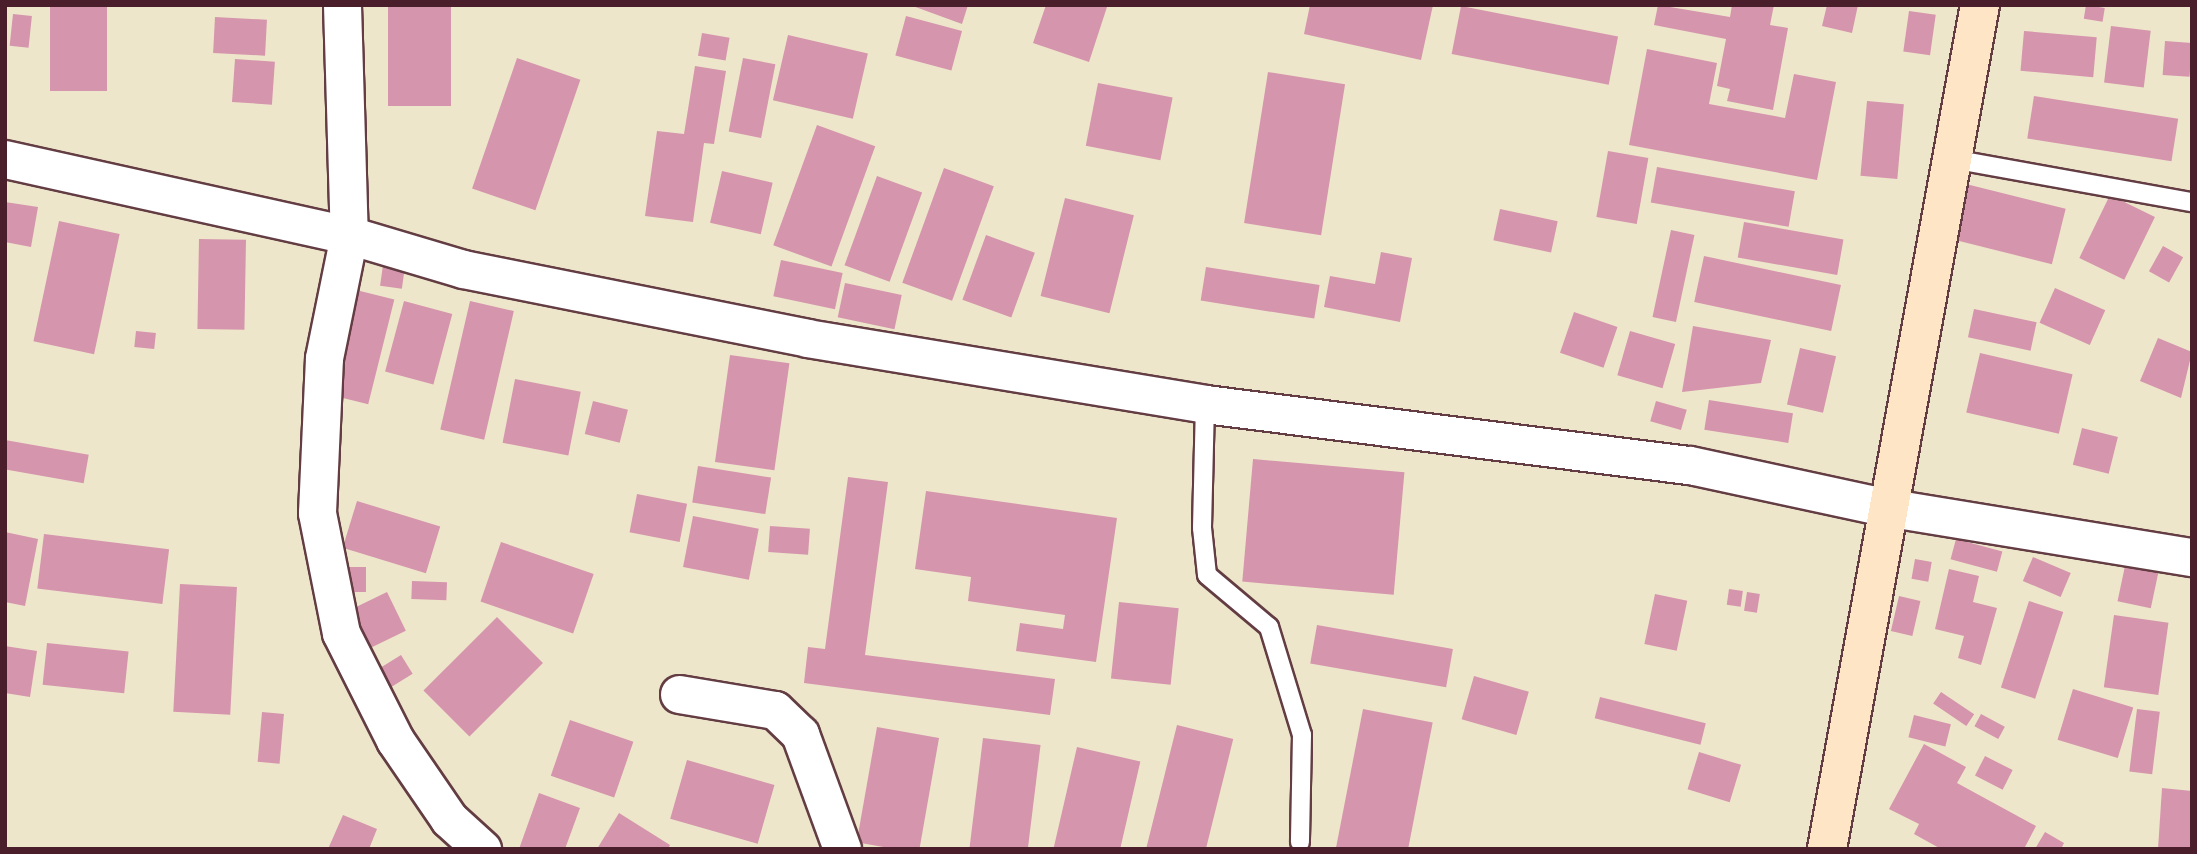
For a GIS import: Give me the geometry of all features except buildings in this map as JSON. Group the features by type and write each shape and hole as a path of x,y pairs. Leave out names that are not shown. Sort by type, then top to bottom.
{"street":[{"path":"342,5 349,235 316,424 317,513 341,634 395,740 449,818 482,849"},
{"path":"1827,849 1885,507 1980,5"},
{"path":"5,159 349,235 463,269 807,338 1205,404 1676,463 1885,507 2192,557"},
{"path":"679,694 775,710 800,734 842,849"}],"lane":[{"path":"1952,159 2192,202"},
{"path":"1205,404 1202,528 1207,575 1269,627 1302,735 1300,842"}]}
